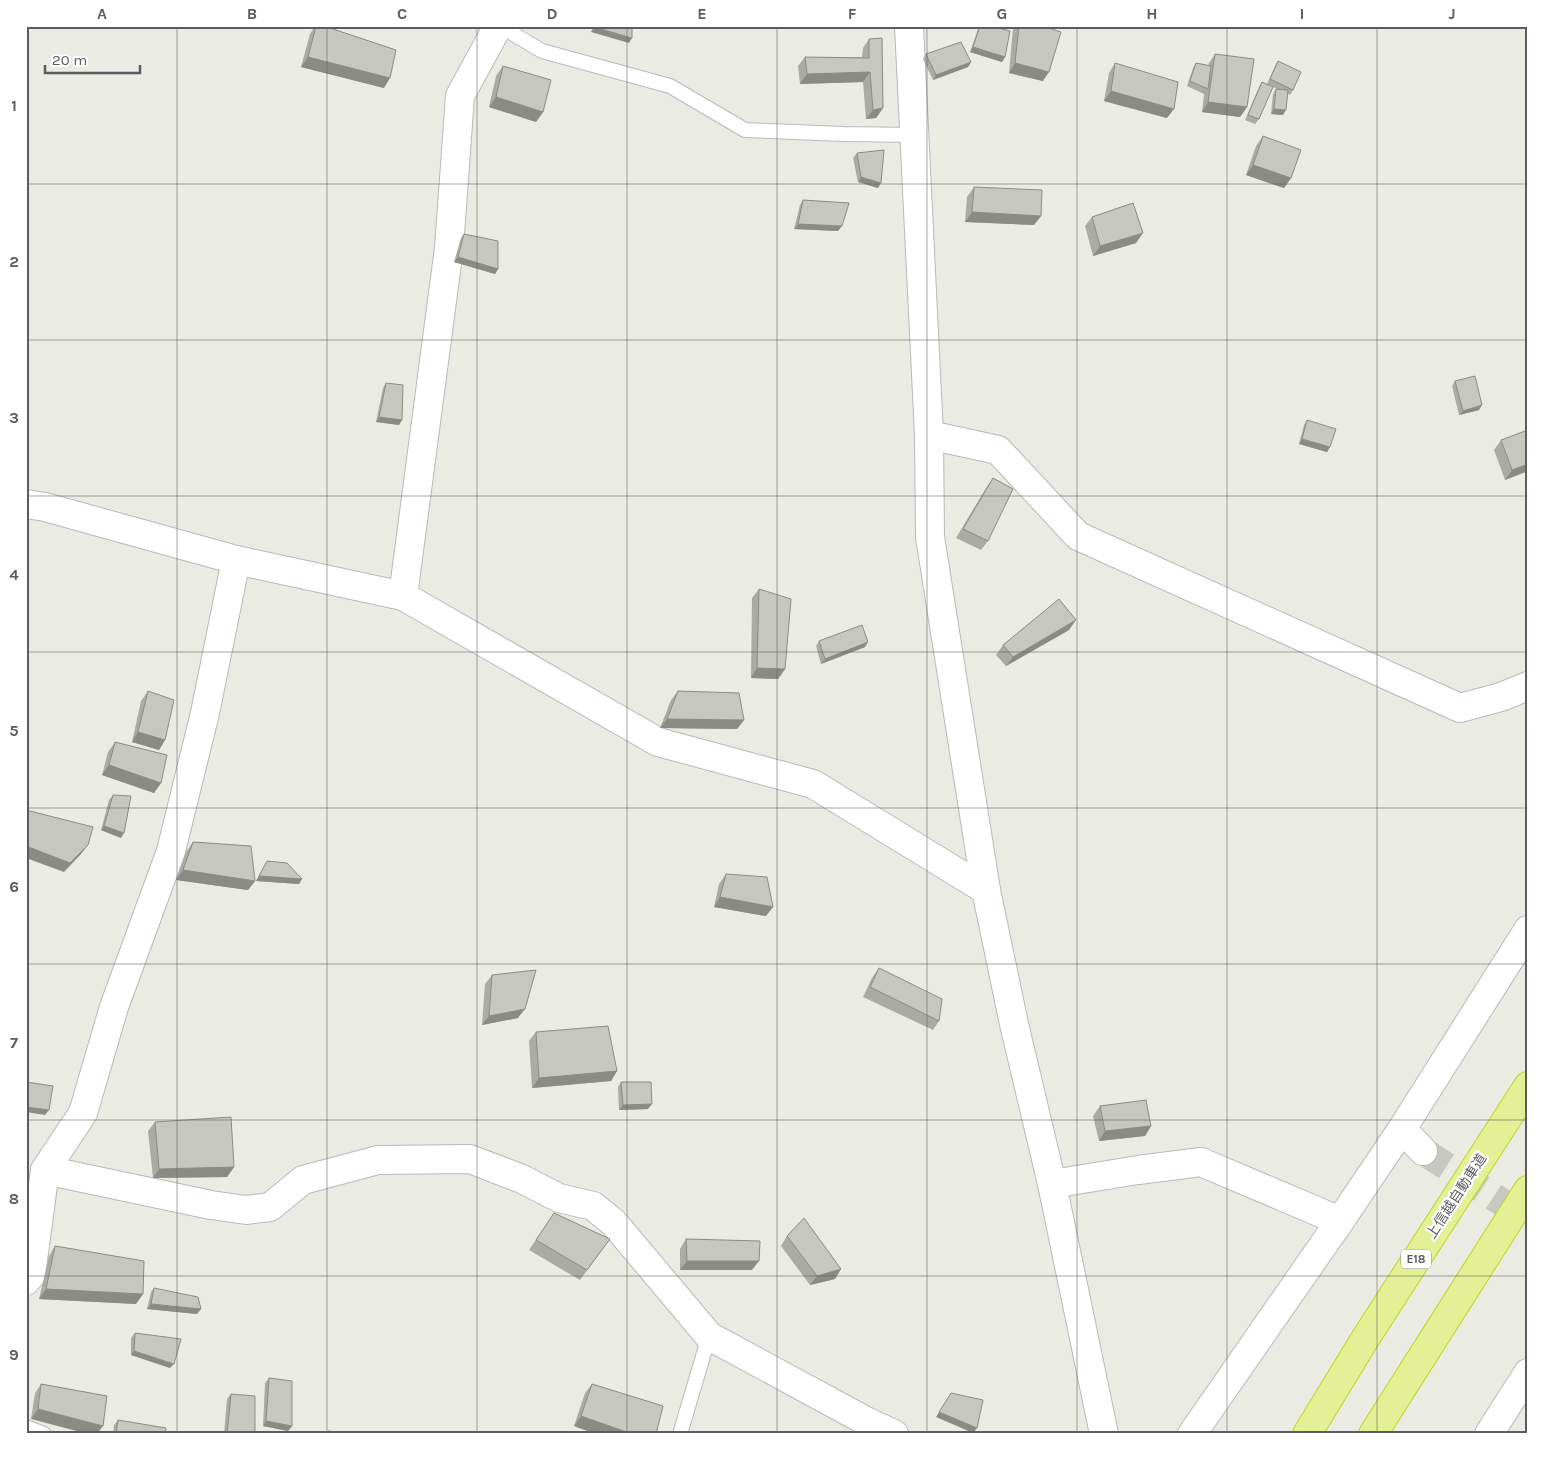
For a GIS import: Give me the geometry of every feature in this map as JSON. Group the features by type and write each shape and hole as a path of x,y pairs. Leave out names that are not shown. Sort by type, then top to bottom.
{"highway":[{"name":"上信越自動車道","path":"1307,1434 1364,1339 1528,1086"},
{"path":"1373,1434 1528,1190"}],"street":[{"path":"403,596 448,248 460,96 499,26"},
{"path":"909,26 929,435 930,536 986,890 1014,1024 1052,1184 1104,1434"},
{"path":"929,435 998,450 1078,536 1460,708 1501,697 1528,686"},
{"path":"26,504 236,560 403,596 658,742 813,784 986,890"},
{"path":"26,1281 31,1275 45,1170 83,1113 114,1007 171,851 205,713 236,560"},
{"path":"1192,1434 1340,1222 1402,1129 1528,930"},
{"path":"1402,1129 1423,1152"},
{"path":"45,1170 210,1205 246,1210 270,1207 303,1180 378,1160 470,1159 522,1179 559,1198 593,1206 614,1223 709,1336 865,1427 894,1434"},
{"path":"1052,1184 1201,1162 1340,1222"},
{"path":"1489,1434 1528,1373"}],"lane":[{"path":"499,26 542,51 670,86 745,130 915,135"},
{"path":"680,1434 709,1336"},
{"path":"26,1427 44,1434"}],"building":[{"path":"316,26 324,26 396,50 390,78 308,57"},
{"path":"632,26 632,38 594,27"},
{"path":"980,26 991,26 1010,31 1005,57 973,47"},
{"path":"1019,26 1042,26 1061,32 1049,72 1015,63"},
{"path":"882,38 883,108 873,110 870,72 807,74 805,57 869,58 869,39"},
{"path":"961,42 971,62 936,75 926,54"},
{"path":"1215,54 1254,59 1247,107 1208,102"},
{"path":"1278,61 1301,72 1293,90 1270,79"},
{"path":"1115,63 1178,82 1174,109 1111,91"},
{"path":"1196,63 1211,66 1208,89 1190,81"},
{"path":"503,66 551,80 543,112 496,97"},
{"path":"1262,82 1273,87 1259,119 1248,115"},
{"path":"1276,89 1288,90 1286,110 1274,109"},
{"path":"1263,136 1301,150 1291,178 1253,165"},
{"path":"884,150 881,183 861,177 857,153"},
{"path":"974,187 1042,190 1041,216 972,212"},
{"path":"803,200 849,203 842,226 798,224"},
{"path":"1133,203 1143,233 1100,246 1092,217"},
{"path":"464,234 498,241 498,269 458,257"},
{"path":"1475,376 1482,405 1463,411 1455,381"},
{"path":"386,383 403,385 402,420 379,417"},
{"path":"1307,420 1336,429 1330,447 1302,439"},
{"path":"1528,430 1528,464 1512,470 1501,440"},
{"path":"993,478 1013,489 988,541 963,529"},
{"path":"759,589 791,599 785,669 757,668"},
{"path":"1059,599 1076,620 1013,657 1003,645"},
{"path":"862,625 868,642 825,659 819,641"},
{"path":"148,691 174,700 165,740 138,732"},
{"path":"678,691 739,693 744,720 667,719"},
{"path":"115,742 167,755 161,783 109,765"},
{"path":"113,795 131,796 124,833 104,826"},
{"path":"26,810 93,827 88,845 70,863 26,846"},
{"path":"193,842 251,846 255,881 183,870"},
{"path":"267,861 287,863 302,879 259,876"},
{"path":"726,874 767,877 773,907 720,897"},
{"path":"879,968 942,999 939,1021 870,987"},
{"path":"536,970 525,1009 489,1016 492,975"},
{"path":"608,1026 617,1071 539,1078 536,1032"},
{"path":"26,1082 53,1086 49,1110 26,1107"},
{"path":"621,1082 651,1082 652,1104 623,1105"},
{"path":"1146,1100 1151,1126 1105,1131 1100,1106"},
{"path":"231,1117 234,1167 159,1169 155,1122"},
{"path":"554,1213 610,1239 587,1270 536,1240"},
{"path":"804,1218 841,1269 817,1276 787,1236"},
{"path":"686,1239 760,1241 759,1261 687,1261"},
{"path":"55,1246 144,1261 143,1294 46,1289"},
{"path":"154,1288 198,1297 201,1309 151,1304"},
{"path":"135,1333 181,1339 174,1364 134,1351"},
{"path":"269,1378 292,1381 292,1426 266,1421"},
{"path":"41,1384 107,1396 103,1426 38,1409"},
{"path":"592,1384 663,1406 656,1434 632,1434 581,1416"},
{"path":"951,1393 983,1400 977,1428 939,1412"},
{"path":"231,1394 255,1396 255,1434 227,1434"},
{"path":"118,1420 166,1428 165,1434 116,1434"},
{"path":"328,1431 355,1434 328,1434"}],"tunnel":[{"path":"1423,1151 1528,1219"}]}
